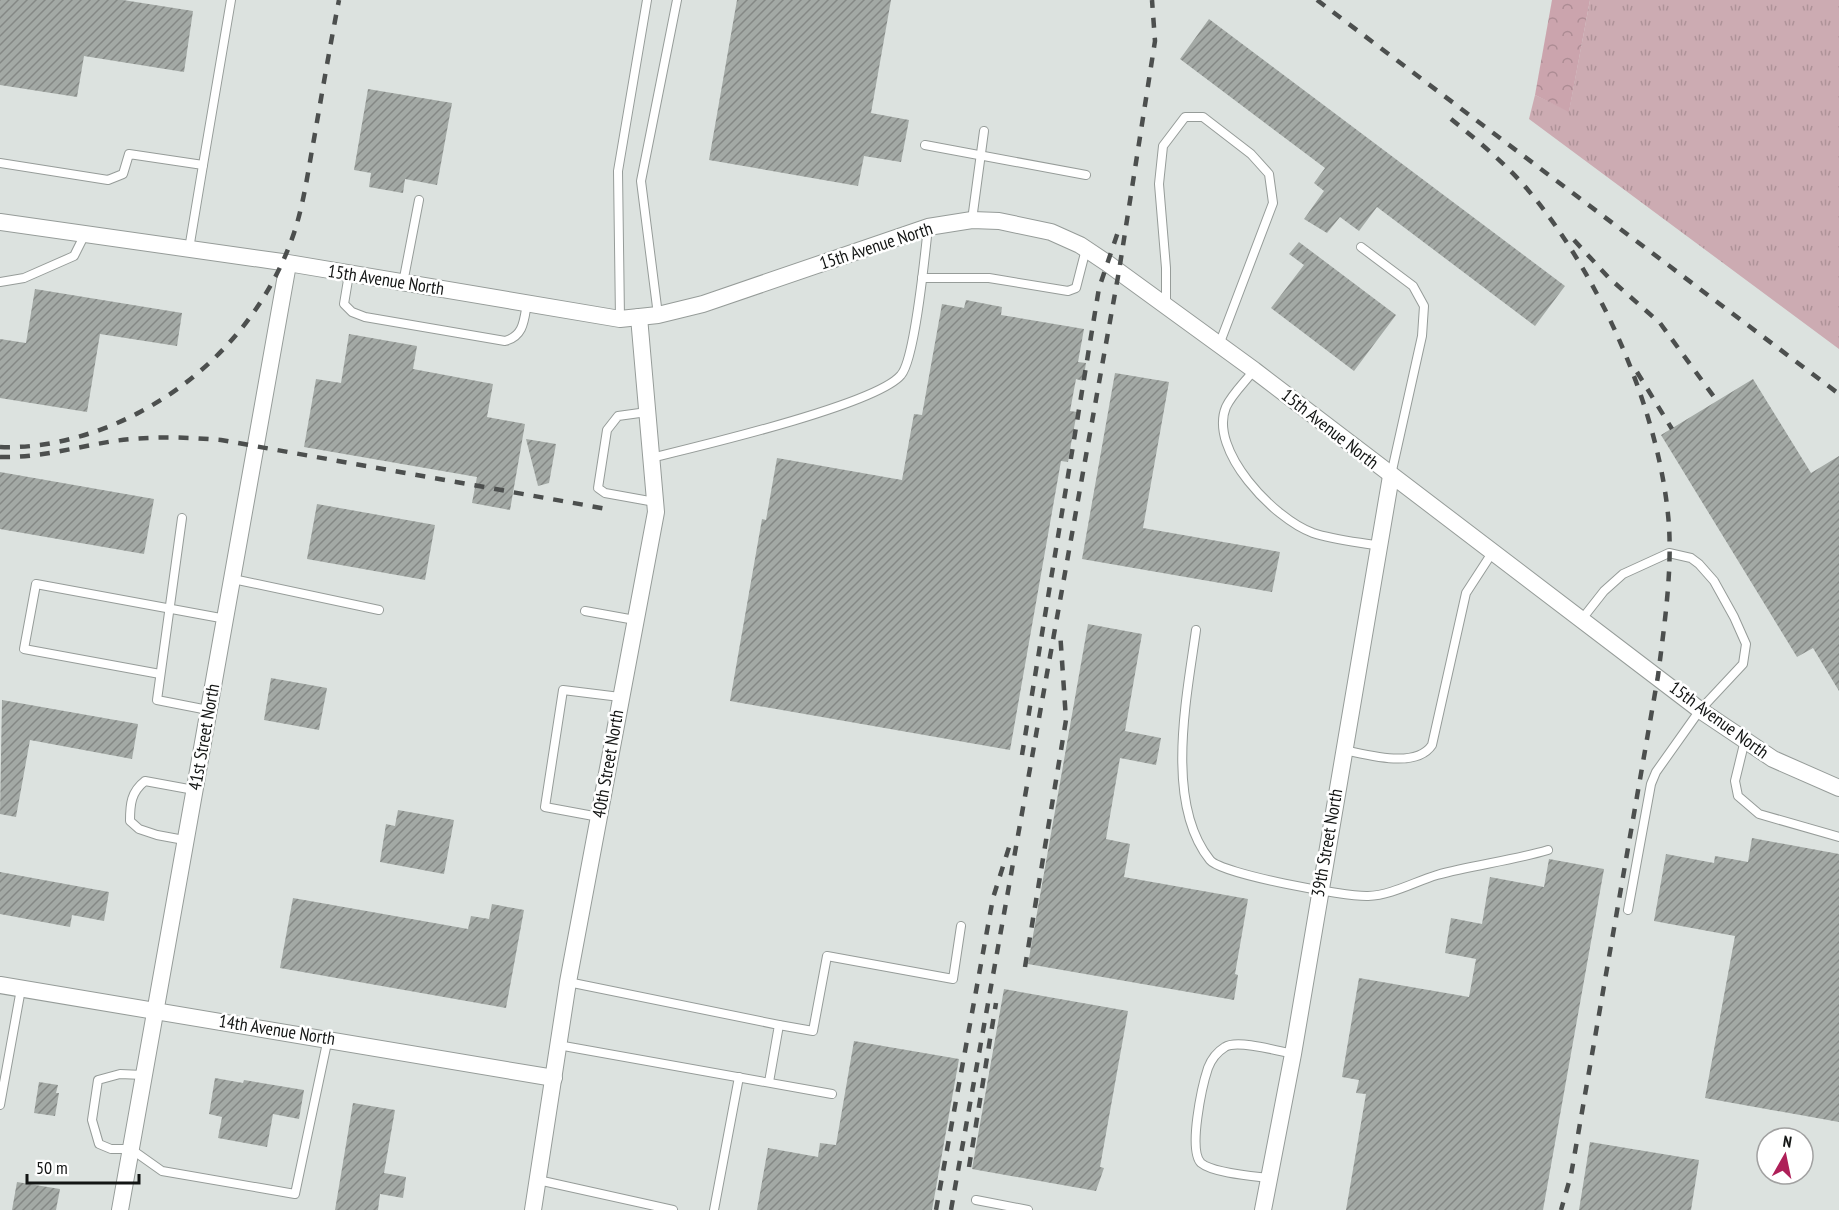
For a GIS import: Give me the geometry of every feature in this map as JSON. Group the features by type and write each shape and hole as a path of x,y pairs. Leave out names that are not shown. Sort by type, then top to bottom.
{"street":[{"name":"15th Avenue North","path":"0,222 288,264 620,319 658,315 703,304 928,227 972,220 1025,225 1051,232 1086,249 1254,370 1700,710 1773,759 1839,788"},
{"name":"41st Street North","path":"120,1210 184,840 234,579 288,264"},
{"name":"40th Street North","path":"533,1210 568,982 656,512 639,317"},
{"name":"39th Street North","path":"1263,1210 1293,1054 1319,889 1381,546 1391,476"},
{"name":"14th Avenue North","path":"0,985 328,1038 554,1078"}],"lane":[{"path":"189,249 231,0"},
{"path":"620,319 618,171 647,0"},
{"path":"658,315 641,181 677,0"},
{"path":"1166,307 1166,268 1159,183 1163,146 1185,117 1203,117 1251,154 1269,174 1273,203 1219,346"},
{"path":"972,220 984,131"},
{"path":"924,145 1086,175"},
{"path":"0,163 108,180 123,174 129,154 203,165"},
{"path":"403,283 419,200"},
{"path":"651,458 702,447 820,411 851,401 894,381 902,374 907,362 922,278 928,227"},
{"path":"0,282 24,278 74,256 84,234"},
{"path":"1361,247 1413,286 1424,306 1422,336 1391,476"},
{"path":"922,278 990,278 1068,291 1076,288 1086,249"},
{"path":"349,274 344,304 352,312 365,317 505,341 516,338 522,330 527,302"},
{"path":"1254,370 1226,406 1222,423 1223,437 1245,477 1276,511 1312,532 1381,546"},
{"path":"647,412 618,416 607,430 598,488 611,495 655,502"},
{"path":"182,518 157,700 208,710"},
{"path":"1344,750 1416,758 1427,753 1432,745 1466,593 1492,553"},
{"path":"1582,619 1604,591 1637,565 1669,553 1691,558 1700,564 1714,581 1746,644 1743,664 1700,710 1656,772 1651,784 1628,910"},
{"path":"234,579 379,610"},
{"path":"160,674 24,648 36,584 226,619"},
{"path":"585,611 635,620"},
{"path":"1196,630 1184,716 1182,766 1185,803 1199,840 1211,862 1231,873 1367,896 1406,888 1436,875 1511,861 1548,850"},
{"path":"599,817 545,807 563,690 620,697"},
{"path":"1745,740 1735,782 1738,796 1759,814 1839,837"},
{"path":"184,840 139,829 130,821 130,806 134,790 145,781 195,790"},
{"path":"568,982 813,1030 826,956 953,980 961,926"},
{"path":"0,1105 21,989"},
{"path":"769,1082 779,1025"},
{"path":"143,1075 120,1074 98,1080 92,1120 99,1144 111,1149 131,1149 162,1171 295,1194 328,1038"},
{"path":"1269,1178 1218,1170 1203,1164 1197,1157 1196,1134 1208,1068 1213,1057 1227,1046 1238,1044 1293,1054"},
{"path":"558,1045 832,1094"},
{"path":"714,1210 739,1077"},
{"path":"538,1180 673,1210"},
{"path":"976,1200 1028,1210"}],"green space":[{"path":"1552,0 1590,0 1569,112 1535,95"},
{"path":"1590,0 1839,0 1839,349 1529,119 1535,95 1569,111"}],"building":[{"path":"0,0 123,0 193,11 184,72 84,56 77,97 0,85"},
{"path":"737,0 891,0 871,113 909,120 901,162 864,156 858,186 709,160"},
{"path":"1209,19 1565,286 1535,326 1377,207 1359,231 1340,217 1327,233 1304,219 1324,191 1314,183 1325,168 1180,59"},
{"path":"368,89 452,103 437,185 405,179 403,193 369,187 371,173 354,170"},
{"path":"1299,242 1396,315 1354,371 1271,308 1304,265 1289,254"},
{"path":"35,289 182,313 177,346 100,334 87,412 0,398 0,339 26,343"},
{"path":"966,300 1002,307 1001,315 1084,329 1078,362 1086,363 1083,381 1076,379 1070,411 1077,412 1068,462 1061,461 1010,750 730,701 762,519 766,520 777,458 902,480 914,414 922,415 942,304 964,308"},
{"path":"349,334 417,346 413,369 493,384 487,417 525,424 510,510 472,503 477,477 304,447 316,379 341,383"},
{"path":"1115,373 1169,382 1143,528 1280,552 1272,592 1082,559"},
{"path":"1753,379 1811,473 1839,456 1839,691 1813,648 1797,657 1661,435"},
{"path":"526,439 556,444 549,483 538,486"},
{"path":"0,472 154,499 144,554 0,529"},
{"path":"317,504 435,525 425,580 307,559"},
{"path":"1088,624 1142,634 1125,731 1161,738 1156,765 1120,758 1106,839 1130,844 1124,877 1248,899 1235,974 1238,975 1234,1000 1028,964"},
{"path":"271,678 327,688 319,730 264,720"},
{"path":"2,700 138,724 132,759 30,740 16,817 0,814"},
{"path":"398,810 454,820 444,874 380,862 386,824 395,826"},
{"path":"1752,838 1839,854 1839,1122 1705,1098 1735,936 1654,921 1666,854 1714,863 1715,856 1748,862"},
{"path":"1549,859 1604,869 1543,1210 1346,1210 1366,1094 1356,1093 1359,1080 1342,1077 1359,978 1469,997 1476,959 1445,953 1451,918 1482,924 1490,877 1544,887"},
{"path":"0,872 109,892 104,921 72,915 70,927 0,914"},
{"path":"293,898 468,929 471,916 489,919 492,904 524,910 506,1008 280,968"},
{"path":"1004,989 1128,1011 1100,1167 1104,1168 1096,1191 972,1169"},
{"path":"854,1041 959,1059 932,1210 757,1210 768,1148 818,1157 820,1143 836,1145"},
{"path":"215,1078 243,1083 244,1080 304,1090 299,1119 273,1114 267,1147 218,1138 222,1117 209,1114"},
{"path":"39,1082 58,1085 55,1116 34,1113"},
{"path":"353,1103 395,1110 384,1173 406,1177 403,1198 380,1194 378,1210 335,1210"},
{"path":"1590,1142 1699,1160 1691,1210 1579,1210"},
{"path":"17,1182 60,1189 56,1210 12,1210"}],"railway":[{"path":"0,447 54,443 107,427 140,412 166,397 214,359 253,313 283,261 294,233 306,187 339,0"},
{"path":"951,1210 1119,271 1155,41 1152,0"},
{"path":"1317,0 1839,394"},
{"path":"1451,119 1501,161 1528,190 1579,262 1602,304 1640,392 1654,438 1664,483 1669,526 1668,582 1658,676 1571,1175 1561,1210"},
{"path":"1022,755 1099,288 1120,226"},
{"path":"1574,240 1609,278 1660,323 1717,401"},
{"path":"1637,372 1672,429"},
{"path":"0,457 43,454 141,438 221,440 607,509"},
{"path":"1025,967 1066,720 1060,631"},
{"path":"936,1210 993,898 1011,841"},
{"path":"969,1167 996,1003"}]}
